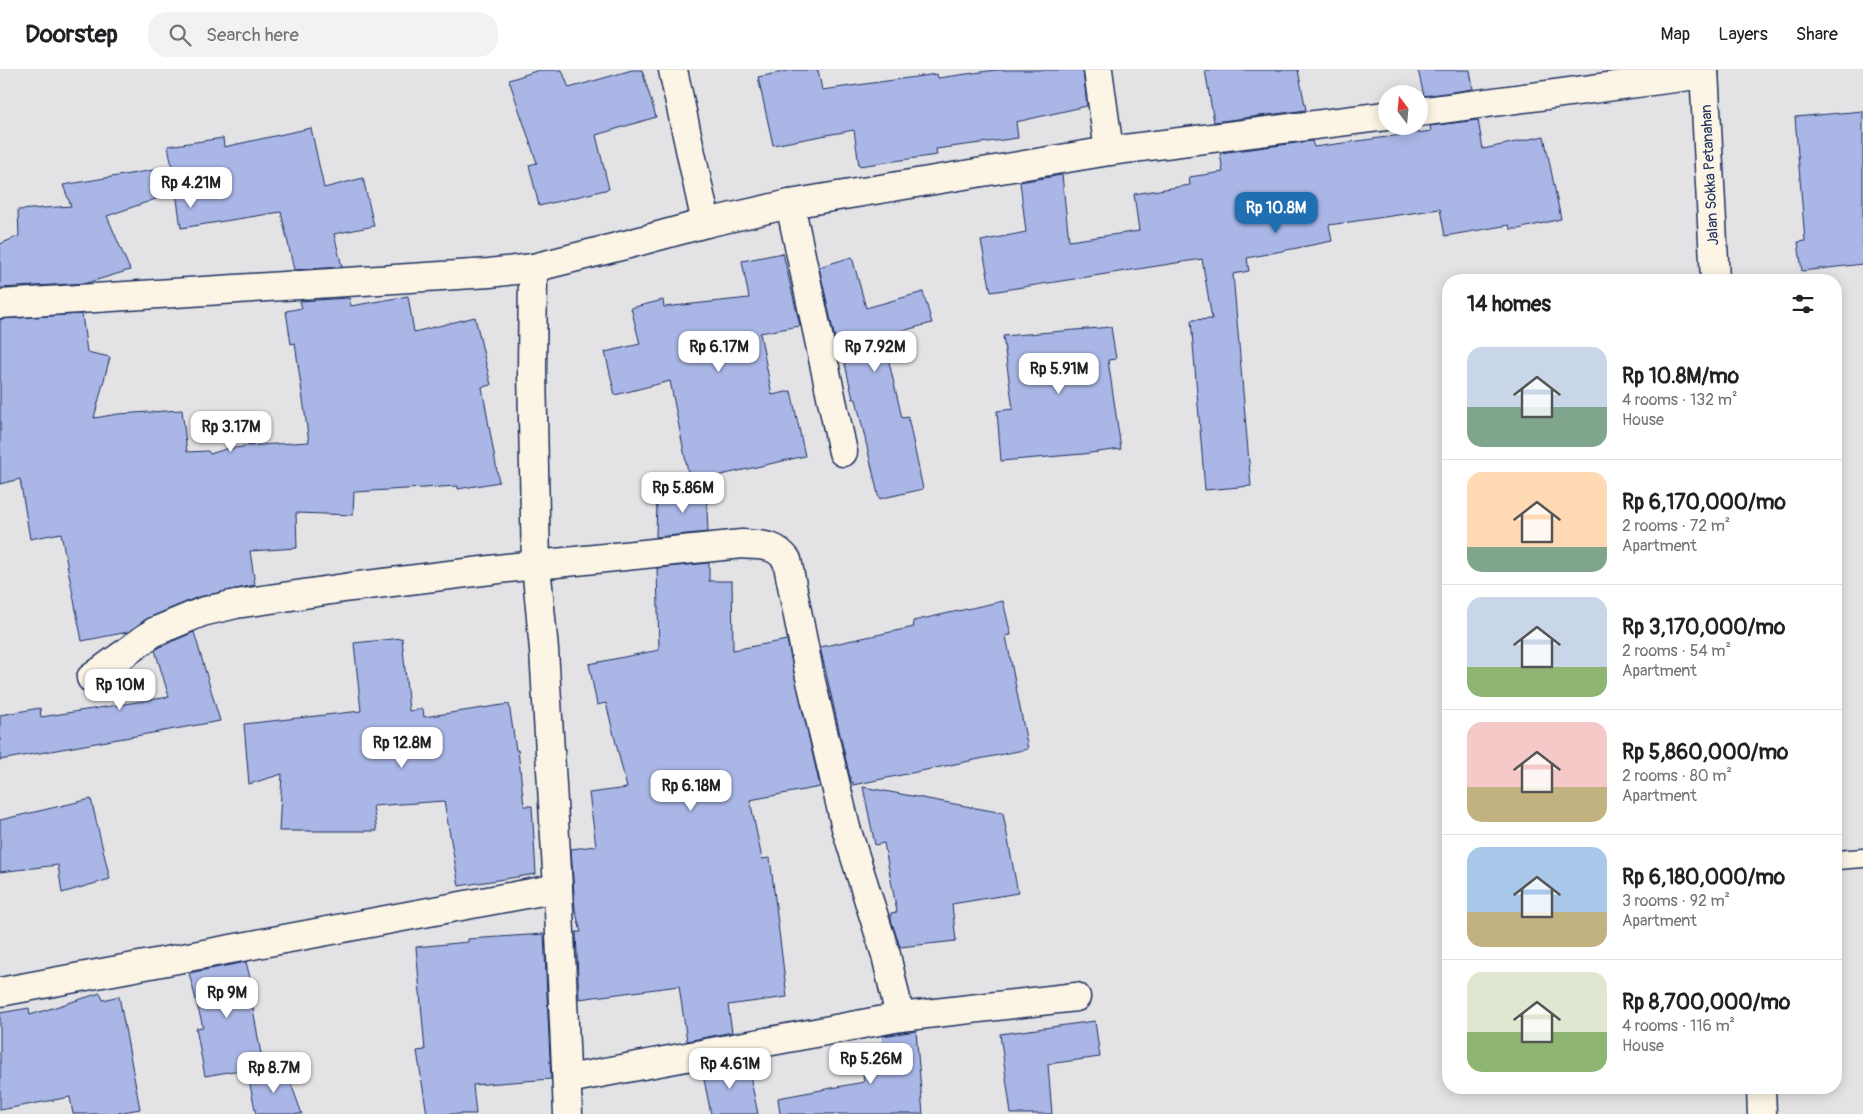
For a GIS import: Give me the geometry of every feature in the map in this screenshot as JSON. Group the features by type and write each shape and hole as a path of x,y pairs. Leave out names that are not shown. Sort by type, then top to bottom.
{"street":[{"path":"673,70 706,223"},
{"path":"1098,70 1109,151"},
{"path":"1428,111 1704,72"},
{"name":"Jalan Sokka Petanahan","path":"1704,72 1715,274"},
{"path":"0,304 488,273 533,268 706,223 790,204 1109,151 1378,117"},
{"path":"790,204 843,452"},
{"path":"533,268 532,370 536,565 544,659 558,888 568,1078 568,1114"},
{"path":"91,678 154,632 202,612 236,604 350,587 536,565 742,544 772,546 787,560 810,677 846,828 886,955 900,1017"},
{"path":"0,992 558,888"},
{"path":"568,1078 900,1017 1076,997"},
{"path":"1761,1094 1762,1114"}],"lane":[{"path":"1842,860 1863,858"}],"building":[{"path":"539,70 562,70 569,88 632,70 642,70 656,117 596,135 609,189 539,206 529,165 537,163 509,80"},
{"path":"792,70 818,70 822,90 937,74 938,78 996,70 1083,70 1087,106 1016,122 1018,138 936,149 937,155 859,166 854,130 773,145 758,77"},
{"path":"1205,70 1298,70 1306,110 1214,122"},
{"path":"1418,70 1470,70 1473,89 1428,95 1428,85 1421,85"},
{"path":"1863,111 1863,264 1802,271 1798,242 1805,241 1795,117"},
{"path":"1478,120 1483,149 1544,136 1561,219 1518,229 1510,229 1509,225 1445,236 1440,209 1329,225 1332,241 1247,258 1249,271 1233,274 1251,486 1205,490 1191,320 1212,319 1202,259 991,292 981,241 1026,232 1020,182 1062,175 1069,241 1139,231 1134,194 1190,185 1189,177 1223,172 1220,153 1312,141 1314,147 1402,135 1428,135 1428,131 1431,131 1430,126"},
{"path":"311,128 324,188 363,178 374,226 334,234 342,267 294,270 281,212 181,228 176,192 107,216 130,270 87,283 0,288 0,244 19,236 18,210 71,206 63,185 172,167 168,146 223,138 224,147"},
{"path":"783,253 800,326 760,333 772,395 791,391 805,456 690,482 670,381 615,395 605,352 640,344 631,308 663,300 664,307 749,298 742,261"},
{"path":"852,257 866,308 923,292 932,323 883,336 902,418 908,417 923,489 879,499 856,399 853,399 842,351 838,352 819,267"},
{"path":"408,296 414,332 475,317 491,385 482,387 499,482 458,489 458,486 354,492 353,515 296,513 297,548 250,551 255,585 198,597 148,618 128,632 82,641 61,533 30,539 20,479 0,484 0,319 82,314 87,352 110,357 94,418 118,414 182,410 187,452 208,451 210,454 243,446 309,442 295,343 291,344 286,311 302,308 300,301 349,298 351,306"},
{"path":"1111,327 1116,359 1108,360 1121,449 1001,461 997,411 1013,409 1003,336"},
{"path":"706,487 708,532 656,537 657,499"},
{"path":"709,563 709,581 732,581 733,650 787,640 820,787 750,800 762,859 770,858 787,997 728,1005 732,1032 687,1041 679,986 579,999 576,932 581,932 575,909 571,849 596,846 589,793 627,788 606,703 597,705 589,664 659,650 657,568"},
{"path":"1003,601 1011,635 1006,636 1028,749 853,785 820,647 914,627 913,621"},
{"path":"194,632 220,721 0,760 0,715 40,708 41,717 169,697 155,650"},
{"path":"402,638 409,711 423,709 424,717 509,704 516,750 518,750 524,806 532,806 536,874 459,886 444,801 373,806 377,831 279,831 282,774 249,784 244,724 361,711 354,643"},
{"path":"863,787 1003,813 1018,893 952,904 956,941 900,947 891,920 891,913 897,912 884,843 875,845"},
{"path":"91,799 110,879 62,893 58,865 0,872 0,820"},
{"path":"544,934 551,1079 473,1085 476,1114 427,1114 417,1051 425,1050 416,947 468,942 468,939"},
{"path":"246,962 256,1002 252,1003 263,1066 205,1076 196,1028 203,1027 189,973"},
{"path":"100,993 103,1000 119,996 140,1109 112,1114 73,1114 70,1097 0,1110 0,1013 29,1008 30,1015"},
{"path":"1095,1021 1100,1057 1048,1064 1052,1114 1011,1114 1000,1034"},
{"path":"916,1031 923,1114 780,1114 778,1098 864,1082 861,1057 881,1052 883,1036"},
{"path":"737,1063 738,1068 748,1066 758,1114 711,1114 702,1070"},
{"path":"285,1067 302,1114 256,1114 249,1080"}]}
